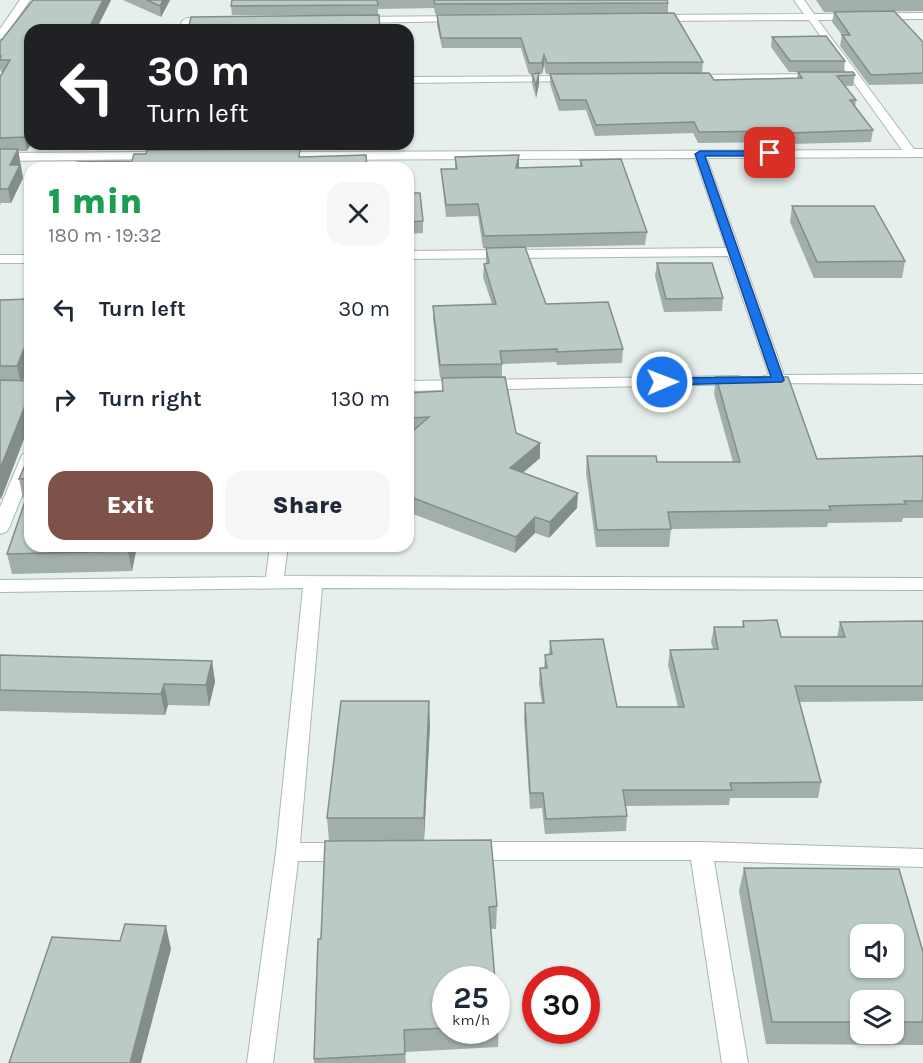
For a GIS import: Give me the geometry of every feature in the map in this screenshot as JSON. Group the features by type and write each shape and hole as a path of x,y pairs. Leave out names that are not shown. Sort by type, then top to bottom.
{"street":[{"path":"0,36 26,0"},
{"path":"799,0 855,77 917,153"},
{"path":"643,18 923,16"},
{"path":"0,19 12,19"},
{"path":"343,20 475,19"},
{"path":"186,24 187,21 223,20"},
{"path":"678,78 855,77"},
{"path":"414,80 584,79"},
{"path":"134,156 136,150"},
{"path":"264,156 917,153"},
{"path":"700,154 778,380"},
{"path":"0,157 169,156"},
{"path":"414,255 734,252"},
{"path":"0,259 24,259"},
{"path":"414,386 923,379"},
{"path":"0,528 24,470"},
{"path":"274,583 278,552"},
{"path":"260,1063 288,852 313,582"},
{"path":"0,586 313,582 923,584"},
{"path":"453,851 701,851 923,858"},
{"path":"701,851 735,1063"},
{"path":"288,852 370,852"}],"building":[{"path":"33,0 103,0 91,24 24,24 24,137 0,138 0,77 10,60 0,60 0,42"},
{"path":"147,0 163,0 160,6"},
{"path":"232,0 377,0 378,5 231,6"},
{"path":"434,0 667,0 668,3 435,4"},
{"path":"894,11 923,42 923,73 871,75 842,35 850,35 834,12"},
{"path":"674,13 703,62 547,63 544,55 542,63 529,63 521,38 441,38 437,15"},
{"path":"379,15 380,24 189,24 191,17"},
{"path":"826,36 845,61 790,61 772,37"},
{"path":"798,72 853,72 855,75 837,76 856,100 850,100 873,130 789,133 788,131 699,132 694,122 596,125 586,100 560,100 550,74 709,73 714,80 802,78"},
{"path":"539,73 536,86 532,74"},
{"path":"0,149 18,149 10,165 20,165 8,189 0,189"},
{"path":"147,150 300,150 299,157 366,155 367,162 77,162 132,161 134,154 146,154"},
{"path":"519,155 516,168 582,166 580,160 621,159 647,232 484,236 478,204 446,205 441,169 457,169 455,157"},
{"path":"414,193 420,193 423,221 414,222"},
{"path":"792,206 874,206 905,261 817,262"},
{"path":"525,247 546,304 608,302 623,349 557,352 557,349 500,351 502,364 440,365 433,306 496,304 484,264 489,263 486,248"},
{"path":"657,263 712,263 723,298 666,299"},
{"path":"24,299 24,349 17,366 0,366 0,300"},
{"path":"505,377 516,433 540,443 510,468 578,493 550,522 535,517 516,537 414,498 414,430 429,417 414,418 414,393 443,391 442,378"},
{"path":"716,377 788,377 817,459 923,456 923,501 904,501 906,504 829,506 831,510 668,512 671,529 597,530 587,456 656,456 657,462 740,462"},
{"path":"0,380 24,381 24,408 0,469"},
{"path":"24,467 24,479 19,479"},
{"path":"24,504 24,552 88,552 7,554"},
{"path":"777,620 781,637 845,637 840,622 923,621 923,686 795,686 821,782 730,783 732,790 623,790 627,816 546,819 543,793 530,793 525,703 544,703 540,668 547,668 545,655 552,654 550,641 603,639 617,707 684,707 670,650 718,649 714,627 744,627 743,621"},
{"path":"0,655 212,661 206,685 164,684 161,694 0,690"},
{"path":"341,701 429,701 424,818 327,818"},
{"path":"491,840 497,906 489,907 494,966 432,966 432,1029 404,1030 405,1054 314,1059 318,939 321,939 325,841"},
{"path":"744,868 899,869 923,952 923,1022 904,1022 904,990 850,990 850,1022 772,1022"},
{"path":"125,924 166,926 130,1063 9,1063 52,937 120,941"}],"route":[{"path":"662,382 778,380 700,154 770,153"}]}
